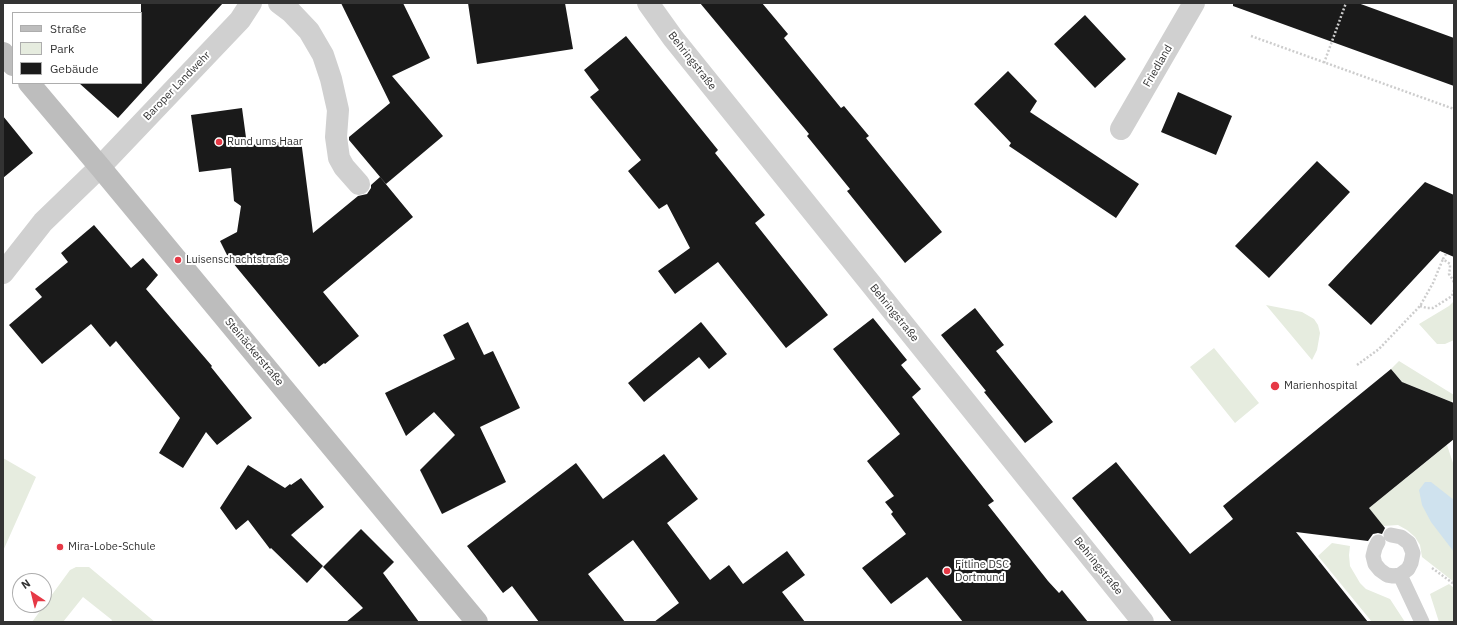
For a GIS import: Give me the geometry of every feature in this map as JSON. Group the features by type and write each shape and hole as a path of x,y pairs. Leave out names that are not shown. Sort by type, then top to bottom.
{"street":[{"name":"Baroper Landwehr","path":"100,167 240,20 251,3"},
{"path":"279,3 291,12 309,31 322,55 331,80 338,110 336,137 339,158 344,167 359,184"},
{"name":"Behringstraße","path":"648,3 673,38 1143,622"},
{"name":"Friedland","path":"1121,129 1194,3"},
{"path":"3,53 12,64"},
{"name":"Steinäckerstraße","path":"30,84 477,622"},
{"path":"3,273 43,222 100,167"}],"lane":[{"path":"1401,537 1409,543 1413,553 1412,563 1408,569 1400,575 1386,575 1375,564 1373,556 1375,548 1384,539 1401,537"},
{"path":"1400,575 1422,622"}],"path":[{"path":"1324,63 1346,3"},
{"path":"1251,36 1454,109"},
{"path":"1357,365 1379,349 1420,306 1433,283 1446,254"},
{"path":"1443,259 1450,264 1449,274 1454,280 1454,284"},
{"path":"1420,306 1433,308 1452,296 1454,290"}],"green space":[{"path":"1454,301 1454,340 1445,344 1437,344 1419,324 1449,306"},
{"path":"1266,305 1302,312 1314,319 1318,325 1320,333 1317,350 1312,360"},
{"path":"1214,348 1259,403 1235,423 1190,367"},
{"path":"1399,361 1454,395 1452,402 1404,384 1391,369"},
{"path":"1447,445 1454,466 1454,582 1422,557 1420,545 1415,537 1407,530 1398,525 1383,526 1369,508"},
{"path":"3,458 36,477 3,551"},
{"path":"1332,543 1350,546 1350,566 1360,583 1366,589 1390,599 1405,622 1372,622 1318,556"},
{"path":"76,567 89,567 155,622 111,622 112,620 83,597 63,622 32,622 39,613 52,613 52,595 70,570"},
{"path":"1449,584 1454,588 1454,622 1439,622 1430,594"}],"water":[{"path":"1425,482 1431,482 1454,500 1454,552 1431,522 1422,505 1419,490"}],"building":[{"path":"141,3 223,3 118,118 80,84 142,84"},
{"path":"341,3 403,3 430,58 392,76 443,136 386,184 349,140 349,137 390,103"},
{"path":"468,3 565,3 573,49 477,64"},
{"path":"700,3 762,3 788,34 784,38 841,108 844,106 869,136 866,138 942,232 905,263 847,191 850,189 807,136 809,134"},
{"path":"1233,3 1358,3 1454,38 1454,86 1233,6"},
{"path":"1085,15 1126,59 1095,88 1054,44"},
{"path":"626,36 718,150 715,153 765,215 755,223 828,315 786,348 718,262 675,294 658,271 690,248 667,204 659,209 628,171 641,160 590,97 599,90 584,70"},
{"path":"1008,71 1037,101 1030,112 1139,184 1116,218 1009,146 1011,143 974,104"},
{"path":"1178,92 1232,116 1216,155 1161,132"},
{"path":"242,108 247,145 301,140 313,233 358,196 367,194 371,188 371,185 380,177 413,217 323,292 359,336 325,364 324,363 319,367 228,257 220,241 237,232 241,206 234,201 231,168 199,172 191,115"},
{"path":"3,116 33,153 3,178"},
{"path":"1317,161 1350,192 1269,278 1235,246"},
{"path":"1425,182 1454,195 1454,257 1440,251 1371,325 1328,285"},
{"path":"94,225 131,268 143,258 158,275 146,289 212,366 211,367 252,418 217,445 206,432 183,468 159,453 180,418 116,341 110,347 91,324 42,364 9,325 42,297 35,289 68,262 61,253"},
{"path":"975,308 1004,345 996,351 1053,422 1025,443 941,335"},
{"path":"873,318 907,360 901,365 921,389 912,397 994,501 988,505 1048,581 1059,593 1062,590 1088,622 963,622 927,577 891,604 862,568 906,534 891,514 893,512 885,502 894,496 867,461 900,434 833,349"},
{"path":"468,322 484,355 493,351 520,408 480,427 506,482 442,514 420,470 455,435 434,412 406,436 385,393 455,359 443,335"},
{"path":"701,322 727,354 709,369 699,357 644,402 628,383"},
{"path":"1391,369 1402,382 1454,403 1454,439 1369,508 1385,528 1382,534 1373,534 1368,541 1296,532 1368,622 1172,622 1072,498 1116,462 1190,554 1233,519 1223,506"},
{"path":"664,454 698,499 667,523 710,580 729,565 743,584 787,551 805,575 782,592 805,622 654,622 679,603 633,540 588,574 625,622 539,622 512,586 503,593 467,546 576,463 603,499"},
{"path":"248,465 285,488 301,478 324,507 291,535 323,566 307,583 271,548 270,549 248,520 236,530 220,508"},
{"path":"361,529 394,562 383,573 419,622 346,622 363,608 323,567"}],"place":[{"name":"Rund ums Haar","path":"219,142"},
{"name":"Luisenschachtstraße","path":"178,260"},
{"name":"Marienhospital","path":"1275,386"},
{"name":"Mira-Lobe-Schule","path":"60,547"},
{"name":"Fitline DSC Dortmund","path":"947,571"}]}
